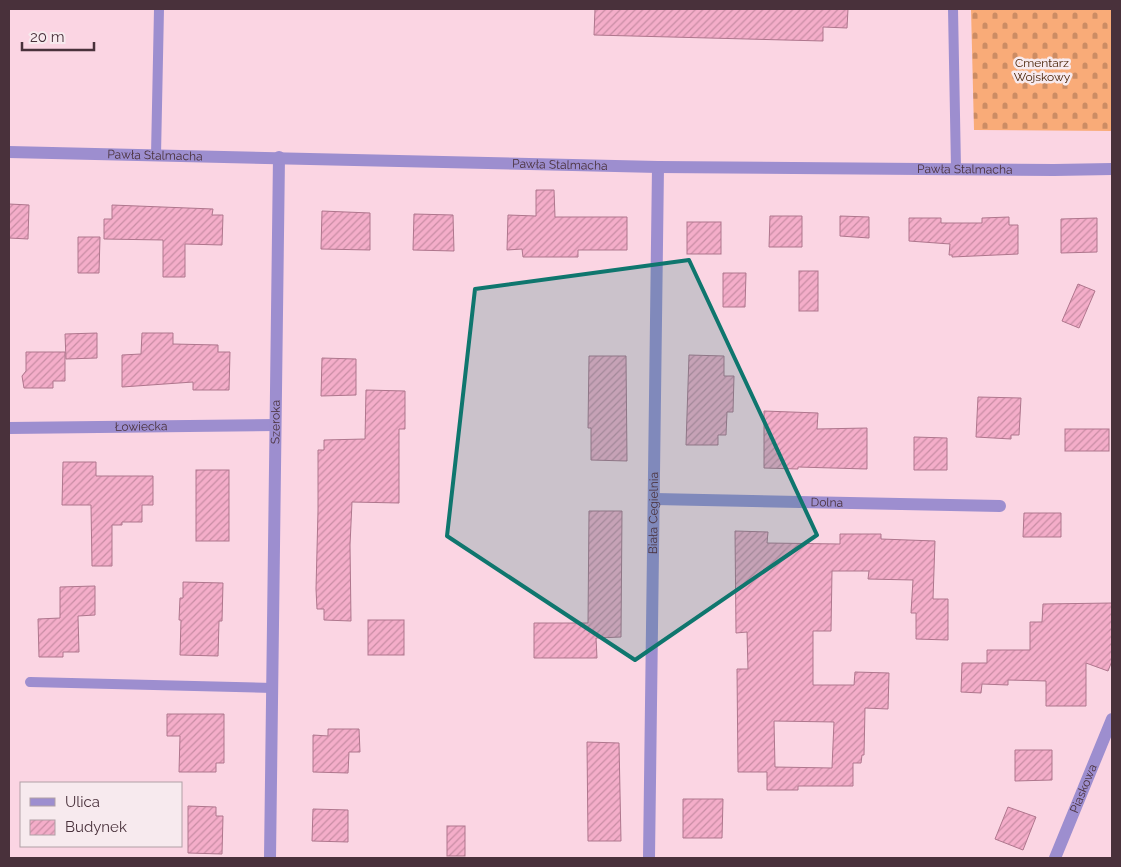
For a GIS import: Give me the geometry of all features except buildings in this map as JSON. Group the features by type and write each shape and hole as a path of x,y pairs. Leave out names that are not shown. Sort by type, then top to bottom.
{"street":[{"name":"Pawła Stalmacha","path":"9,152 658,167 1112,169"},
{"name":"Szeroka","path":"270,858 279,157"},
{"name":"Biała Cegielnia","path":"650,858 658,167"},
{"name":"Łowiecka","path":"9,428 275,425"},
{"name":"Dolna","path":"655,499 1000,506"},
{"name":"Piaskowa","path":"1055,858 1112,718"}],"lane":[{"path":"156,155 158,9"},
{"path":"953,9 956,168"},
{"path":"30,682 273,688"}],"highlighted area":[{"path":"689,260 817,535 635,660 447,536 475,289"}],"green space":[{"name":"Cmentarz Wojskowy","path":"971,9 1112,9 1112,131 974,130"}]}
